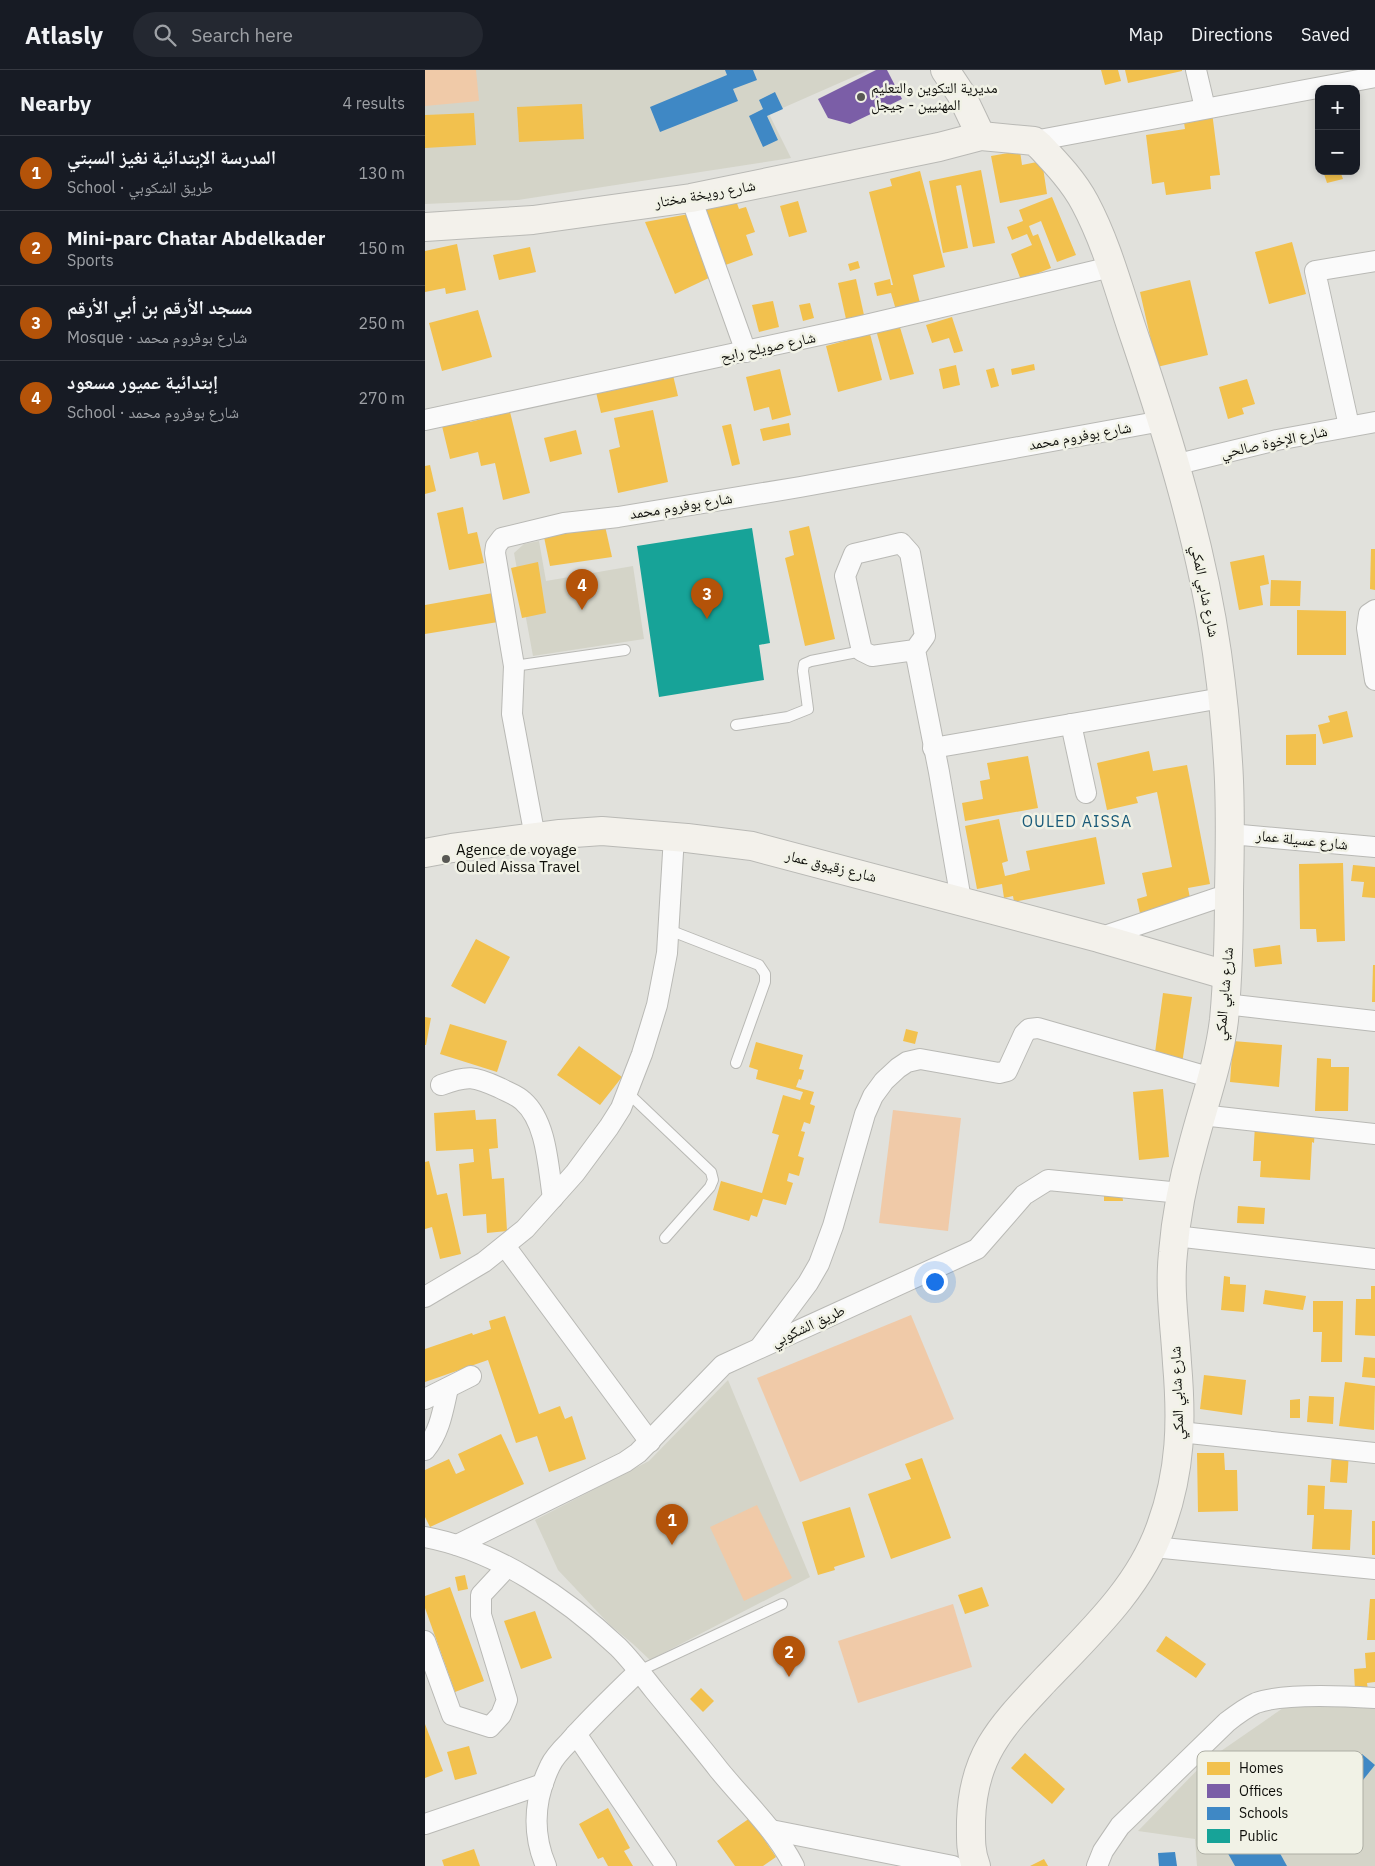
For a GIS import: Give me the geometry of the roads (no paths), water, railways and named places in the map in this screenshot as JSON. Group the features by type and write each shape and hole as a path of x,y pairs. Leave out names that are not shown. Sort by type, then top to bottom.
{"main road":[{"path":"945,70 961,94 981,136 1034,141"},
{"name":"شارع رويخة مختار","path":"425,227 533,220 691,198 939,147 981,136"},
{"name":"شارع شابي المكي","path":"976,1866 971,1848 971,1810 979,1769 989,1746 1018,1707 1085,1638 1124,1594 1146,1562 1173,1488 1180,1432 1178,1366 1171,1293 1175,1236 1181,1193 1212,1078 1223,1026 1229,894 1228,760 1216,651 1195,541 1161,421 1103,242 1084,201 1064,172 1034,141"},
{"name":"شارع زقيوق عمار","path":"425,853 535,837 602,831 674,836 752,846 961,900 1226,975"}],"street":[{"path":"1196,70 1205,108"},
{"path":"1034,141 1205,108 1335,77 1375,78"},
{"path":"939,147 954,133 963,118 964,106 961,94"},
{"path":"691,198 746,352"},
{"path":"1349,426 1315,271 1375,261"},
{"name":"شارع صويلح رابح","path":"425,420 857,328 1111,267"},
{"name":"شارع بوفروم محمد","path":"535,837 512,714 515,666 495,553 496,546 502,538 564,523 618,517 800,487 1161,421"},
{"name":"شارع الإخوة صالحي","path":"1174,465 1277,440 1375,422"},
{"path":"915,650 872,656 862,651 845,576 854,554 901,544 910,553 925,636 915,650 961,900"},
{"path":"1375,610 1369,614 1367,628 1375,680"},
{"path":"933,748 1222,698"},
{"path":"1071,724 1085,793"},
{"name":"شارع عسيلة عمار","path":"1229,834 1375,847"},
{"path":"425,1297 484,1262 525,1229 575,1173 621,1108 647,1040 657,1005 667,953 674,836"},
{"path":"1099,938 1229,894"},
{"path":"1225,1004 1375,1021"},
{"path":"758,1349 803,1290 819,1264 833,1226 868,1106 884,1082 907,1062 920,1059 999,1073 1007,1071 1024,1034 1029,1029 1038,1028 1212,1078"},
{"path":"441,1085 469,1077 522,1099 531,1109 541,1126 553,1198"},
{"path":"1201,1115 1375,1134"},
{"name":"طريق الشكوبي","path":"457,1545 625,1462 650,1442 723,1366 977,1249 1023,1195 1048,1180 1181,1193"},
{"path":"1175,1236 1375,1258"},
{"path":"505,1246 650,1442"},
{"path":"425,1399 471,1376"},
{"path":"425,1450 437,1433 442,1418 447,1388"},
{"path":"1180,1432 1375,1454"},
{"path":"425,1537 457,1545 478,1553 537,1583 558,1597 618,1647 737,1792 771,1830 787,1853 793,1866"},
{"path":"1153,1546 1375,1569"},
{"path":"425,1641 451,1714 490,1728 501,1715 507,1700 481,1615 481,1595 507,1567"},
{"path":"545,1866 537,1839 536,1820 537,1802 550,1764 576,1734 639,1671"},
{"path":"1197,1751 1227,1722 1256,1703 1280,1698 1331,1696 1375,1698"},
{"path":"576,1734 667,1866"},
{"path":"1097,1866 1103,1851 1120,1826 1197,1751"},
{"path":"425,1824 543,1784"},
{"path":"771,1830 953,1866"}],"lane":[{"path":"515,666 625,650"},
{"path":"736,725 788,717 808,709 803,671 804,664 862,651"},
{"path":"669,930 759,965 765,974 765,982 736,1063"},
{"path":"627,1094 711,1172 713,1180 710,1187 665,1238"},
{"path":"639,1671 782,1604"}],"place":[{"name":"مديرية التكوين والتعليم المهنيين - جيجل","path":"861,97"},
{"name":"إبتدائية عميور مسعود","path":"582,610"},
{"name":"مسجد الأرقم بن أبي الأرقم","path":"707,619"},
{"name":"Agence de voyage Ouled Aissa Travel","path":"446,859"},
{"name":"المدرسة الإبتدائية نغيز السبتي","path":"672,1545"},
{"name":"Mini-parc Chatar Abdelkader","path":"789,1677"}],"district":[{"name":"OULED AISSA","path":"1077,821"}]}
